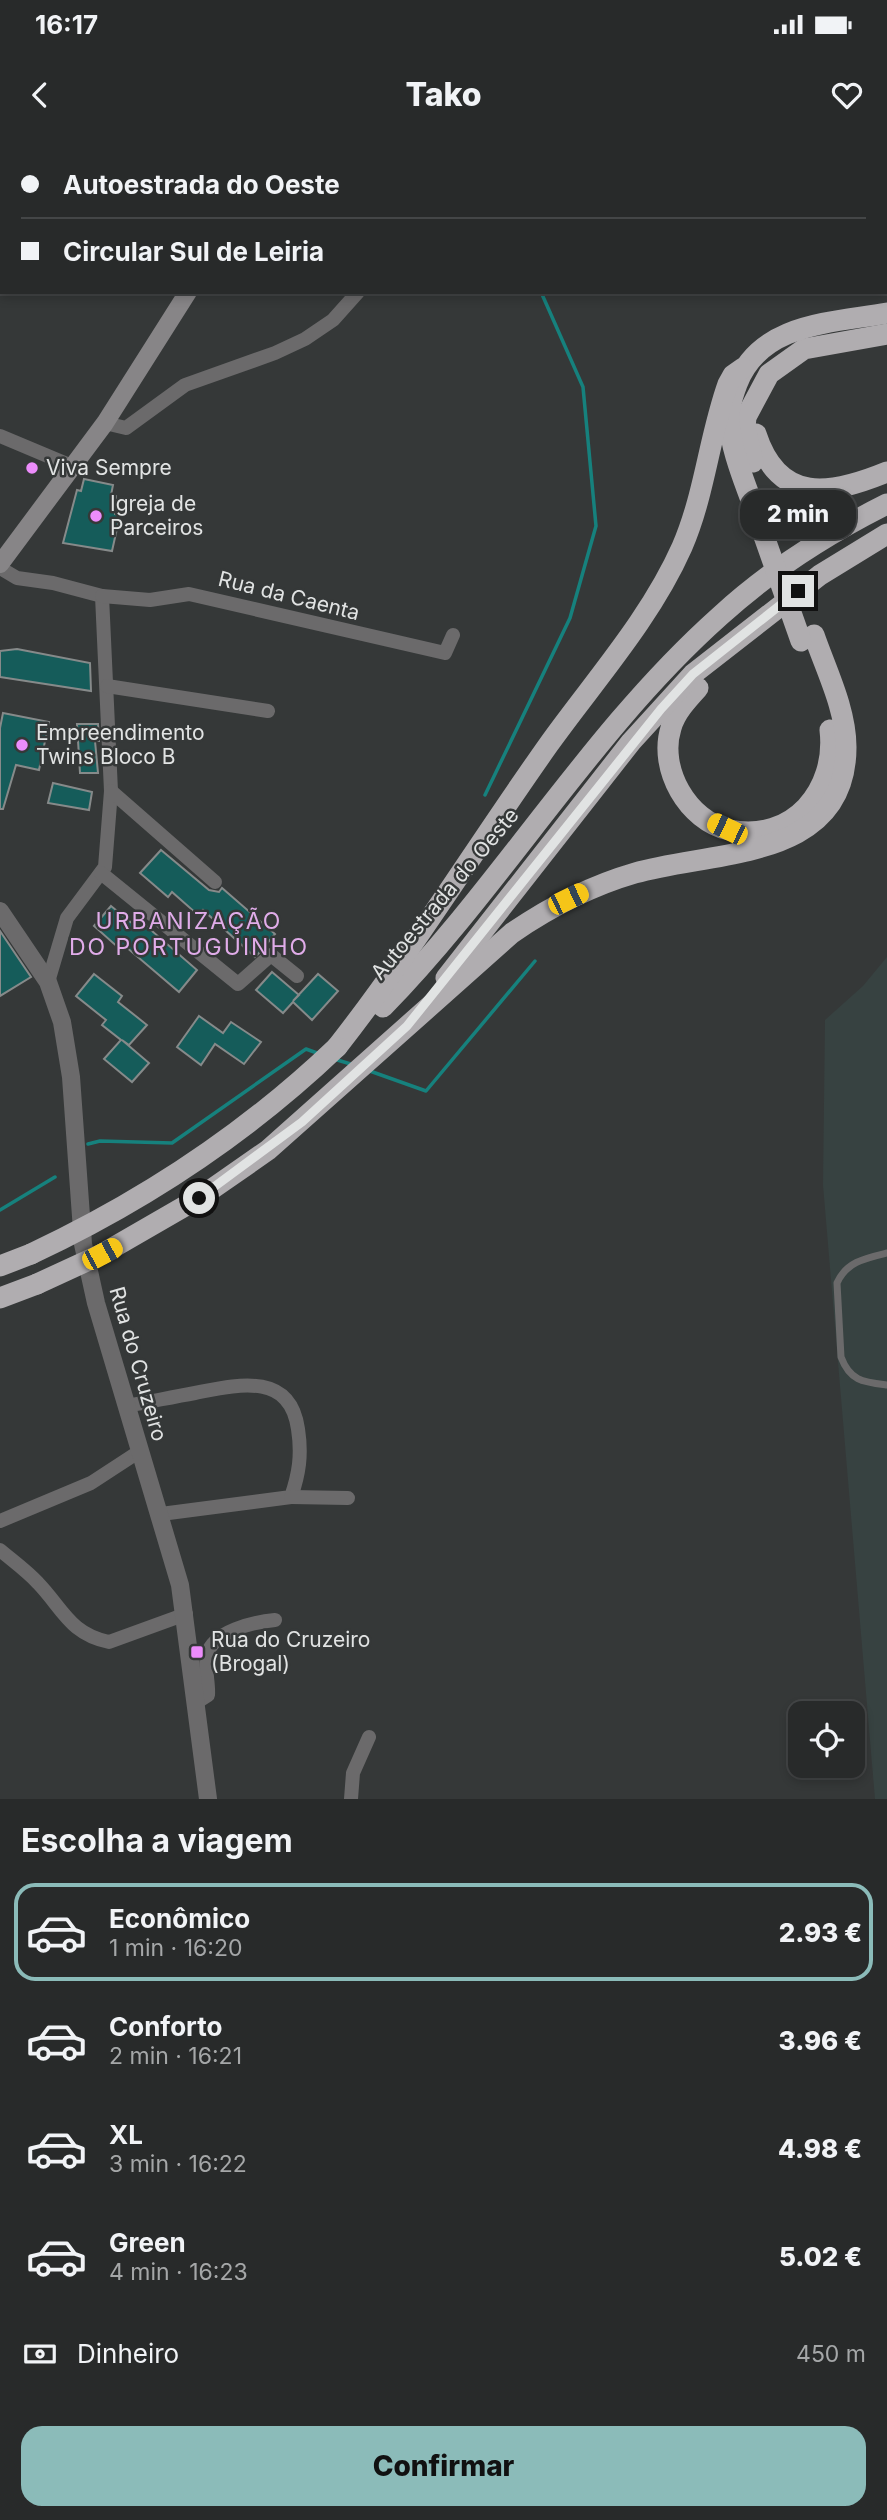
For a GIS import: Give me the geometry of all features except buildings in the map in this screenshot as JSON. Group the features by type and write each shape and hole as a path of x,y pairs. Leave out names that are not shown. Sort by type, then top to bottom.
{"highway":[{"path":"381,1000 549,744 655,599 682,547 700,497 728,384 733,375 762,347 785,334 816,325 887,313"},
{"path":"765,520 747,443 746,417 769,374 797,352 887,334"},
{"path":"0,1298 37,1284 150,1227 239,1171 302,1122 512,933 568,899 638,872 762,848 809,826 834,796 845,767 846,746 842,718 807,638 730,431 729,410 743,368"},
{"path":"752,404 756,431 768,461 792,483 813,490 837,489 887,472"},
{"name":"Autoestrada do Oeste","path":"0,1266 96,1222 179,1173 261,1113 337,1047 381,1000 603,740 696,638 722,614 804,553 887,504"},
{"path":"407,1026 631,742 693,674 820,575 887,534"},
{"path":"723,650 720,664 677,714 670,729 669,761 678,788 696,812 727,829 747,832 778,825 803,810 820,790 829,769 830,728 807,638"}],"main road":[{"path":"0,566 105,423 187,294"}],"street":[{"path":"105,423 126,428 185,384 275,353 305,339 333,320 356,294"},
{"path":"0,436 74,467"},
{"path":"0,566 17,578 53,583 102,596 111,791 105,867 67,918 48,982"},
{"name":"Rua da Caenta","path":"102,596 150,600 189,594 445,653 453,635"},
{"path":"107,686 268,711"},
{"path":"111,791 215,882"},
{"path":"101,873 238,984 271,955 297,976"},
{"name":"Rua do Cruzeiro","path":"0,911 48,982 62,1022 71,1076 86,1258 126,1406 161,1514 186,1614 208,1799"},
{"path":"126,1406 238,1385 259,1386 277,1393 289,1404 296,1417 301,1450 299,1473 291,1497"},
{"path":"0,1521 91,1483 140,1451"},
{"path":"161,1514 291,1497 348,1498"},
{"path":"0,1550 36,1580 78,1630 100,1640 109,1642 186,1614"},
{"path":"197,1702 208,1695 206,1662 208,1651 214,1644 246,1624 275,1620"},
{"path":"351,1799 353,1773 369,1737"}],"lane":[{"path":"887,1253 853,1264 842,1273 837,1283 841,1357 845,1369 851,1377 862,1382 887,1385"}],"shaded area":[{"path":"887,957 887,1799 875,1799 823,1185 825,1020 863,986"}],"waterway":[{"path":"485,795 570,618 596,526 583,387 542,294"},
{"path":"367,1070 426,1091 535,961"},
{"path":"88,1144 100,1141 172,1143 306,1049 317,1053"},
{"path":"334,1059 354,1065"},
{"path":"0,1210 55,1177"}],"place":[{"name":"Viva Sempre","path":"32,468"},
{"name":"Igreja de Parceiros","path":"96,516"},
{"name":"Empreendimento Twins Bloco B","path":"22,745"},
{"name":"Rua do Cruzeiro (Brogal)","path":"197,1652"}],"district":[{"name":"URBANIZAÇÃO DO PORTUGUINHO","path":"189,934"}],"route":[{"path":"199,1198 268,1150 302,1122 407,1026 631,742 693,674 798,591"}]}
